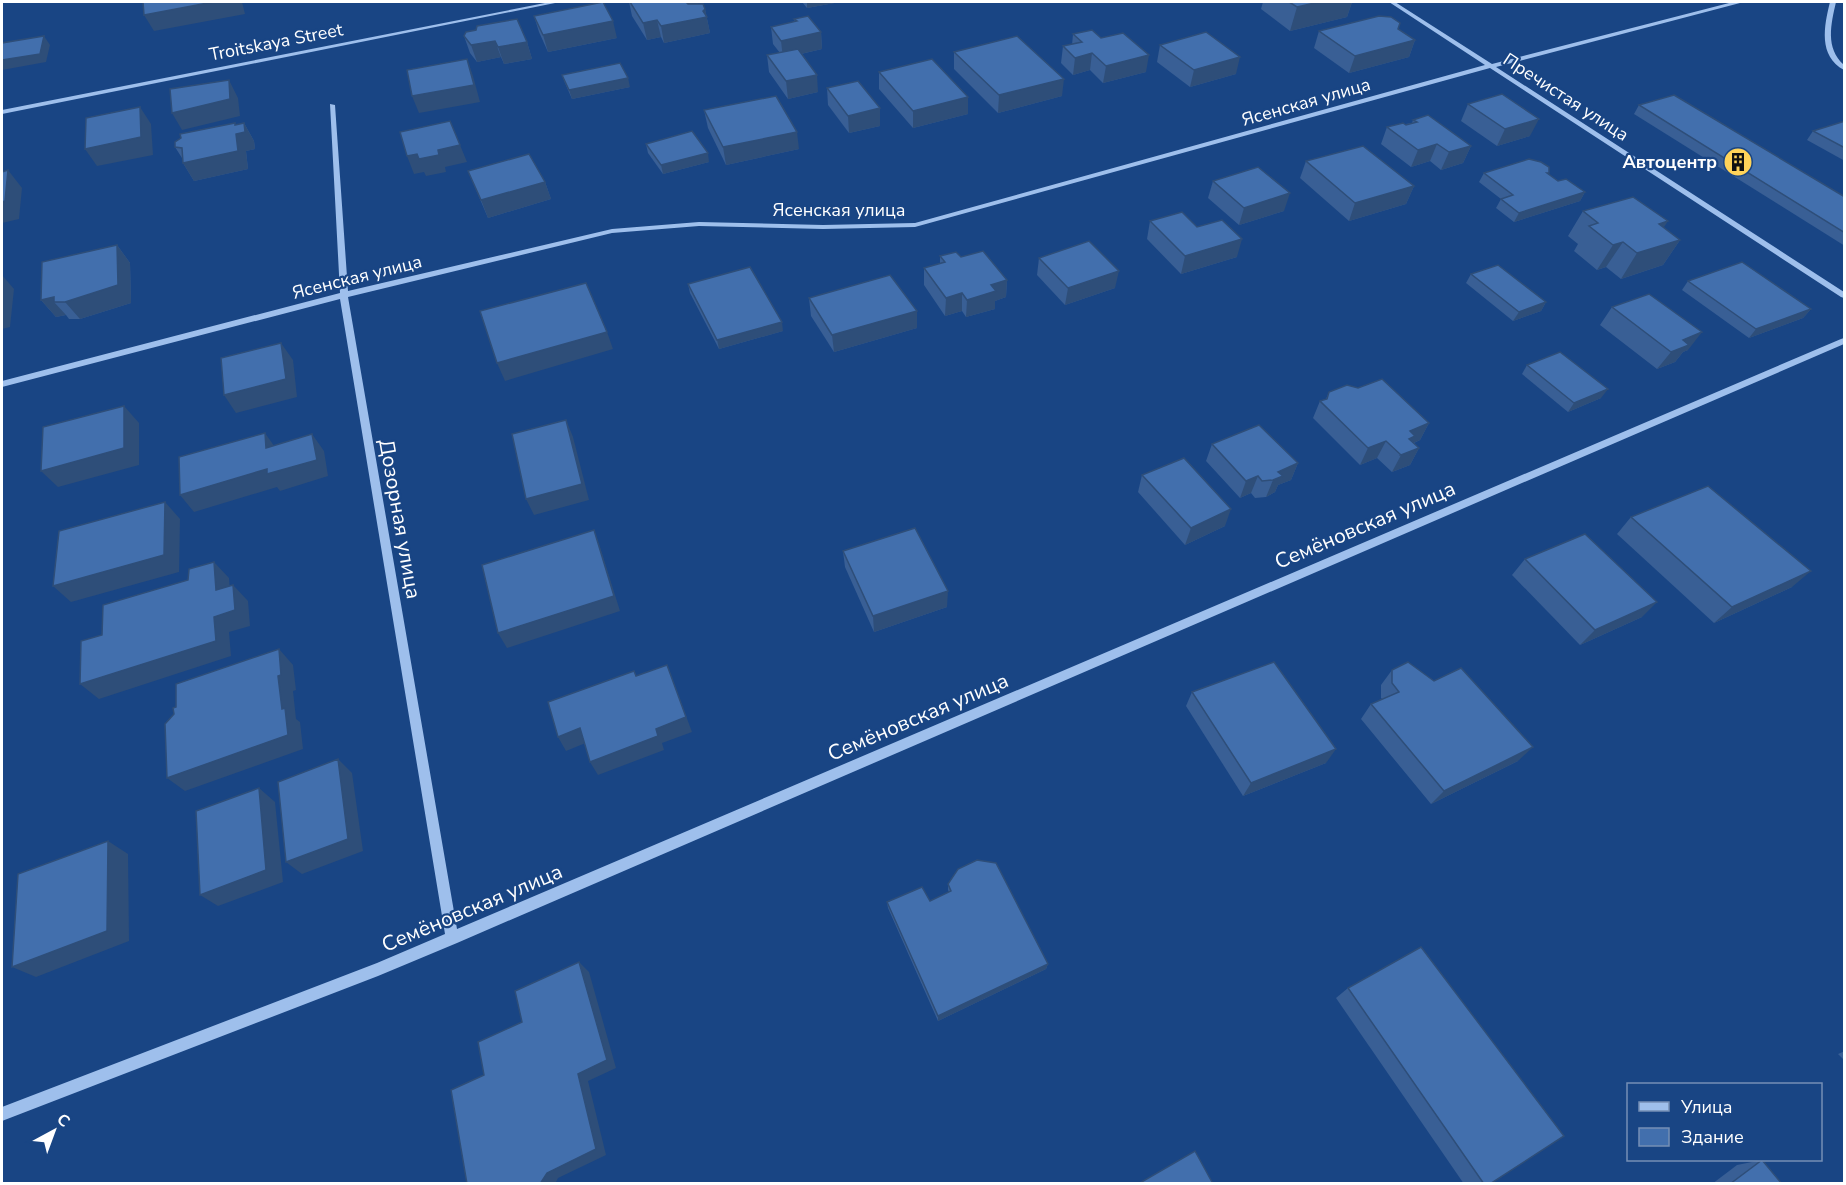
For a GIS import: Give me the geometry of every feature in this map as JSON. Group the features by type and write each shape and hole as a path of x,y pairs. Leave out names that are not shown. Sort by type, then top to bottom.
{"street":[{"name":"Troitskaya Street","path":"2,112 557,2"},
{"name":"Пречистая улица","path":"1392,2 1845,295"},
{"name":"Ясенская улица","path":"2,384 344,296 612,231 699,224 823,227 915,225 1491,66 1738,2"},
{"path":"1833,2 1826,40 1836,62 1845,68"},
{"name":"Дозорная улица","path":"332,105 344,296 452,938"},
{"name":"Семёновская улица","path":"2,1114 367,974 1845,341"}],"building":[{"path":"143,2 213,2 144,15"},
{"path":"603,2 613,21 543,35 534,16"},
{"path":"630,2 703,4 705,9 703,11 707,17 661,26 657,20 643,23"},
{"path":"1289,2 1319,2 1297,7"},
{"path":"808,16 821,32 781,41 771,27 797,21 794,19"},
{"path":"1379,16 1391,17 1400,23 1398,29 1415,40 1355,56 1319,31"},
{"path":"517,19 527,42 498,47 495,41 471,45 464,36 466,32 476,30 477,26"},
{"path":"1092,30 1101,38 1123,33 1149,55 1106,66 1092,53 1075,58 1063,46 1082,42 1073,34"},
{"path":"1206,32 1240,57 1194,70 1160,45"},
{"path":"44,36 40,54 2,60 2,43"},
{"path":"1017,36 1064,79 999,95 954,52"},
{"path":"798,49 817,75 786,81 767,55"},
{"path":"467,59 474,85 412,96 407,70"},
{"path":"932,59 968,97 913,111 879,72"},
{"path":"620,63 628,78 569,90 562,75"},
{"path":"229,80 230,99 172,113 170,89"},
{"path":"858,81 880,108 848,116 827,88"},
{"path":"1502,94 1539,119 1505,129 1468,104"},
{"path":"1674,95 1845,197 1845,233 1639,105"},
{"path":"776,96 797,132 723,147 704,110"},
{"path":"140,107 141,137 85,149 86,118"},
{"path":"1428,115 1471,146 1449,152 1437,144 1418,150 1387,127 1417,122 1413,120"},
{"path":"450,121 460,145 438,150 439,155 419,159 417,154 407,156 400,132"},
{"path":"1845,121 1845,148 1813,131"},
{"path":"235,123 235,125 244,123 245,132 236,134 238,151 183,163 182,148 175,147 175,142 181,138 180,134"},
{"path":"692,131 708,153 661,165 646,144"},
{"path":"1363,146 1414,186 1355,203 1306,161"},
{"path":"529,154 545,182 481,200 468,171"},
{"path":"1529,159 1549,167 1549,173 1547,173 1558,181 1566,179 1585,192 1519,213 1501,199 1513,195 1484,173"},
{"path":"1258,167 1290,193 1244,208 1213,181"},
{"path":"8,170 5,201 2,202 2,172"},
{"path":"1633,197 1668,221 1659,224 1680,240 1637,253 1623,242 1613,245 1589,226 1598,223 1583,211"},
{"path":"1182,212 1197,227 1222,220 1242,239 1185,256 1150,221"},
{"path":"1089,241 1119,271 1068,288 1039,258"},
{"path":"117,245 118,285 65,302 54,302 54,297 41,300 42,262"},
{"path":"983,251 1007,280 991,285 996,291 967,300 962,293 946,298 924,268 945,262 940,256 956,252 961,257"},
{"path":"1742,262 1811,309 1756,329 1688,281"},
{"path":"1498,265 1546,302 1519,312 1471,274"},
{"path":"750,267 782,322 717,340 688,284"},
{"path":"890,275 917,311 832,335 809,298"},
{"path":"586,283 607,332 497,363 480,311"},
{"path":"1649,294 1702,332 1683,340 1689,345 1671,352 1612,307"},
{"path":"281,343 286,379 224,395 221,358"},
{"path":"1560,352 1608,389 1574,403 1527,365"},
{"path":"1382,379 1429,423 1410,431 1415,436 1409,439 1419,448 1401,455 1386,441 1368,448 1320,401 1327,399 1329,392 1347,385 1358,388"},
{"path":"124,406 124,448 41,471 43,427"},
{"path":"566,420 582,484 526,499 512,434"},
{"path":"1259,425 1298,463 1278,472 1283,476 1273,480 1262,481 1258,476 1246,481 1212,444"},
{"path":"265,433 266,448 312,434 317,460 267,474 267,469 180,495 179,457"},
{"path":"1184,458 1231,509 1191,528 1142,475"},
{"path":"1708,486 1811,571 1732,607 1631,517"},
{"path":"165,502 164,555 53,586 59,531"},
{"path":"915,528 948,591 873,616 843,551"},
{"path":"594,530 614,596 498,633 482,565"},
{"path":"1585,534 1657,602 1595,630 1525,559"},
{"path":"214,562 216,590 233,585 235,610 214,617 216,641 80,684 81,641 102,635 103,605 188,580 189,569"},
{"path":"279,649 281,675 278,676 288,735 167,778 165,724 174,714 173,708 176,707 176,684"},
{"path":"1274,662 1336,749 1251,783 1192,692"},
{"path":"1408,662 1434,681 1461,668 1533,747 1444,791 1371,704 1399,692 1392,683 1392,670"},
{"path":"667,665 686,717 656,729 658,736 590,762 580,728 558,737 548,702 634,671 636,676"},
{"path":"338,759 348,839 286,862 278,782"},
{"path":"259,788 266,870 200,895 196,811"},
{"path":"108,841 107,931 12,967 18,874"},
{"path":"977,860 996,863 1048,964 938,1016 887,902 922,887 930,901 951,891 948,884 958,869"},
{"path":"1421,947 1564,1136 1490,1184 1484,1184 1348,988"},
{"path":"579,962 607,1060 578,1074 596,1149 547,1173 540,1184 467,1184 451,1090 484,1075 478,1042 522,1022 515,991"},
{"path":"1195,1151 1213,1184 1138,1184"},
{"path":"1763,1161 1782,1184 1730,1184"}],"place":[{"name":"Автоцентр","path":"1738,162"}]}
